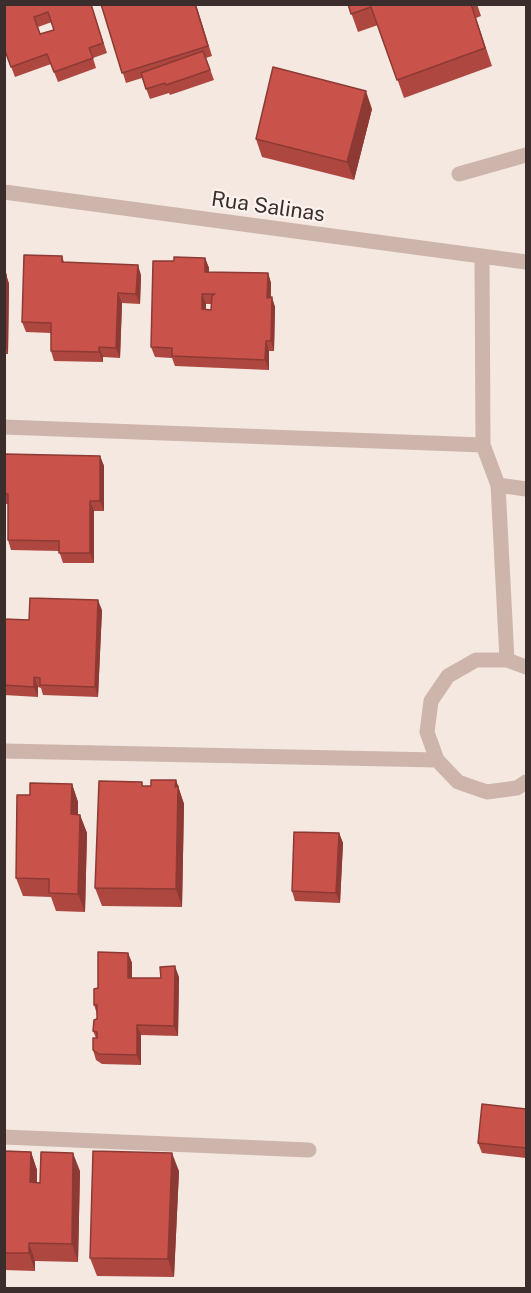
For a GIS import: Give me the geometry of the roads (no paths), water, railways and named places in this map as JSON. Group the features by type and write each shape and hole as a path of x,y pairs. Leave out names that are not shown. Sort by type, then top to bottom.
{"street":[{"path":"459,174 526,155"},
{"name":"Rua Salinas","path":"4,192 482,258 526,262"},
{"path":"482,258 483,445 498,485 507,660"},
{"path":"4,427 483,445"},
{"path":"498,485 526,489"},
{"path":"526,668 507,660 476,660 448,676 432,701 427,732 437,760 458,782 488,792 517,788 526,782"},
{"path":"4,751 437,760"},
{"path":"4,1137 309,1150"}]}
